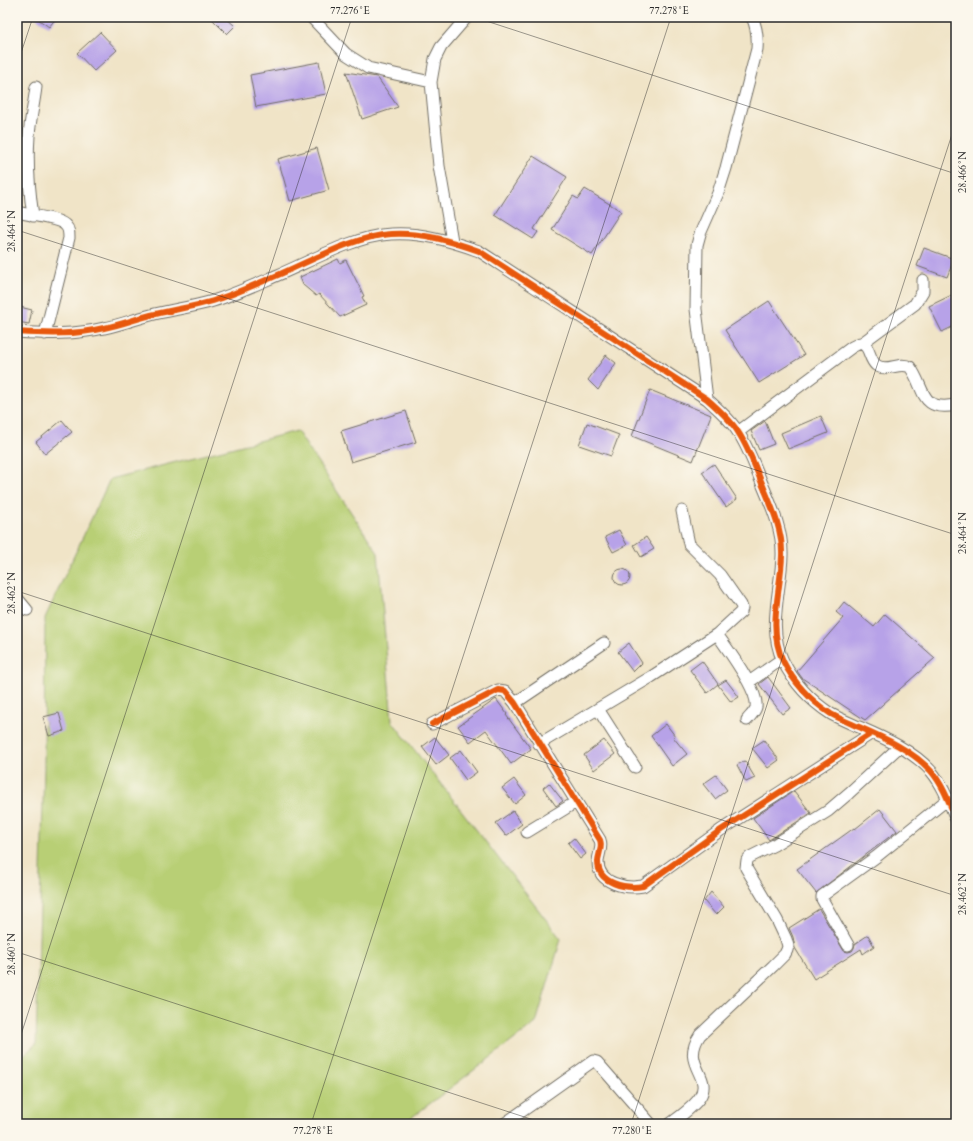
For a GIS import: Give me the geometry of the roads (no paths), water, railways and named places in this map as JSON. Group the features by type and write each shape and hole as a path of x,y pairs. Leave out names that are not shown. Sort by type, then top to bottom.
{"street":[{"path":"311,17 346,54 368,68 431,82"},
{"path":"452,241 439,166 431,82 435,58 441,47 467,17"},
{"path":"707,399 696,309 697,245 718,193 726,168 757,49 758,40 756,27 752,17"},
{"path":"33,216 28,182 28,166 29,136 36,87"},
{"path":"17,212 60,220 66,225 68,231 69,238 45,334"},
{"path":"17,332 45,334 81,332 104,328 213,300 277,276 340,248 370,237 391,234 426,236 452,241 479,251 707,399 720,410 738,432 750,452 770,501 781,535 782,557 775,626 782,659 790,674 800,688 831,714 899,747 920,761 931,771 939,782 956,819"},
{"path":"738,432 852,348 862,343 915,304 923,291 923,280"},
{"path":"862,343 868,348 874,362 880,367 887,368 902,365 910,367 922,393 934,405 939,407 956,405"},
{"path":"539,744 598,709 717,634 737,617 742,610 741,605 720,575 689,544 682,511"},
{"path":"17,598 27,610"},
{"path":"717,634 749,682 754,696 756,707 747,720"},
{"path":"515,703 604,643"},
{"path":"749,682 782,659"},
{"path":"432,724 498,690 505,691 515,703 601,842 598,862 603,876 608,882 635,888 643,886 721,830 872,733"},
{"path":"598,709 635,767"},
{"path":"670,1124 697,1101 702,1092 703,1082 694,1061 693,1054 700,1035 777,962 787,950 788,946 786,939 777,920 746,868 747,860 828,811 899,747"},
{"path":"848,945 822,899 822,896 876,856 948,799"},
{"path":"527,832 576,802"},
{"path":"504,1124 593,1060 597,1062 651,1124"}]}
